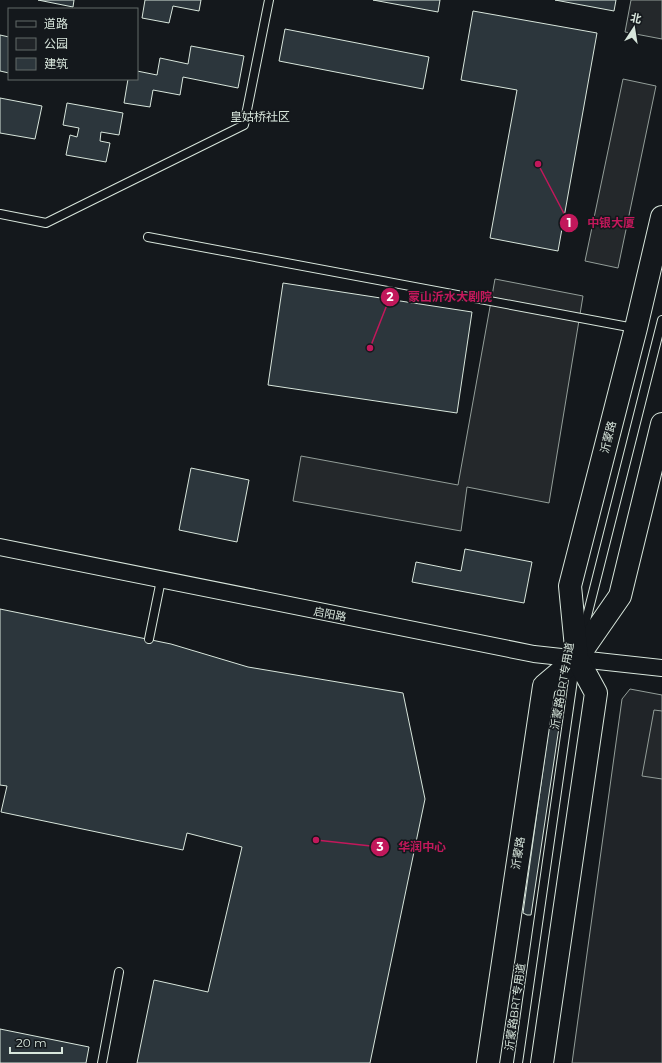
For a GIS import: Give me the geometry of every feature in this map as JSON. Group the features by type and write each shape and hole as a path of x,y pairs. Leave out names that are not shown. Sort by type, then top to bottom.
{"main road":[{"name":"沂蒙路","path":"542,1063 596,693 577,658 570,586 636,328 662,217"},
{"name":"沂蒙路","path":"488,1063 544,686 577,658 620,596 662,424"}],"street":[{"name":"启阳路","path":"0,548 529,654 662,668"}],"lane":[{"path":"0,214 46,223 244,125 269,0"},
{"path":"148,237 636,328"},
{"name":"沂蒙路BRT专用道","path":"518,1063 577,658 662,320"},
{"path":"149,639 161,580"},
{"path":"102,1063 119,972"}],"green space":[{"path":"630,689 662,695 662,1063 572,1063 622,699"}],"shaded area":[{"path":"631,0 662,0 662,39 625,32"},
{"path":"623,79 656,86 618,268 585,261"},
{"path":"495,279 583,296 549,503 467,487 461,531 293,501 301,456 458,485"},
{"path":"654,710 662,711 662,779 642,776"}],"building":[{"path":"38,0 74,0 73,7"},
{"path":"145,0 201,0 199,11 173,6 169,23 142,18"},
{"path":"373,0 440,0 438,12"},
{"path":"555,0 616,0 614,11"},
{"path":"473,11 597,33 558,251 490,238 517,90 461,80"},
{"path":"285,29 429,57 423,89 279,61"},
{"path":"0,35 8,37 8,73 0,71"},
{"path":"191,46 244,56 238,88 183,77 180,95 153,90 150,107 124,103 128,80 138,80 138,71 157,75 160,58 188,64"},
{"path":"0,98 42,106 35,139 0,133"},
{"path":"67,103 123,113 119,135 101,132 100,141 110,143 106,162 66,155 70,135 77,137 79,128 63,125"},
{"path":"283,283 472,312 457,413 268,385"},
{"path":"191,468 249,480 237,542 179,530"},
{"path":"465,549 532,562 524,603 412,582 416,562 461,571"},
{"path":"0,609 171,644 248,667 403,693 425,799 370,1063 137,1063 154,980 208,992 242,847 187,833 183,850 1,812 7,786 0,785"},
{"path":"551,712 561,714 531,915 527,915 523,913"},
{"path":"0,1029 89,1047 86,1063 0,1063"}],"place":[{"name":"中银大厦","path":"538,164"},
{"name":"蒙山沂水大剧院","path":"370,348"},
{"name":"华润中心","path":"316,840"}],"district":[{"name":"皇姑桥社区","path":"260,116"}]}
